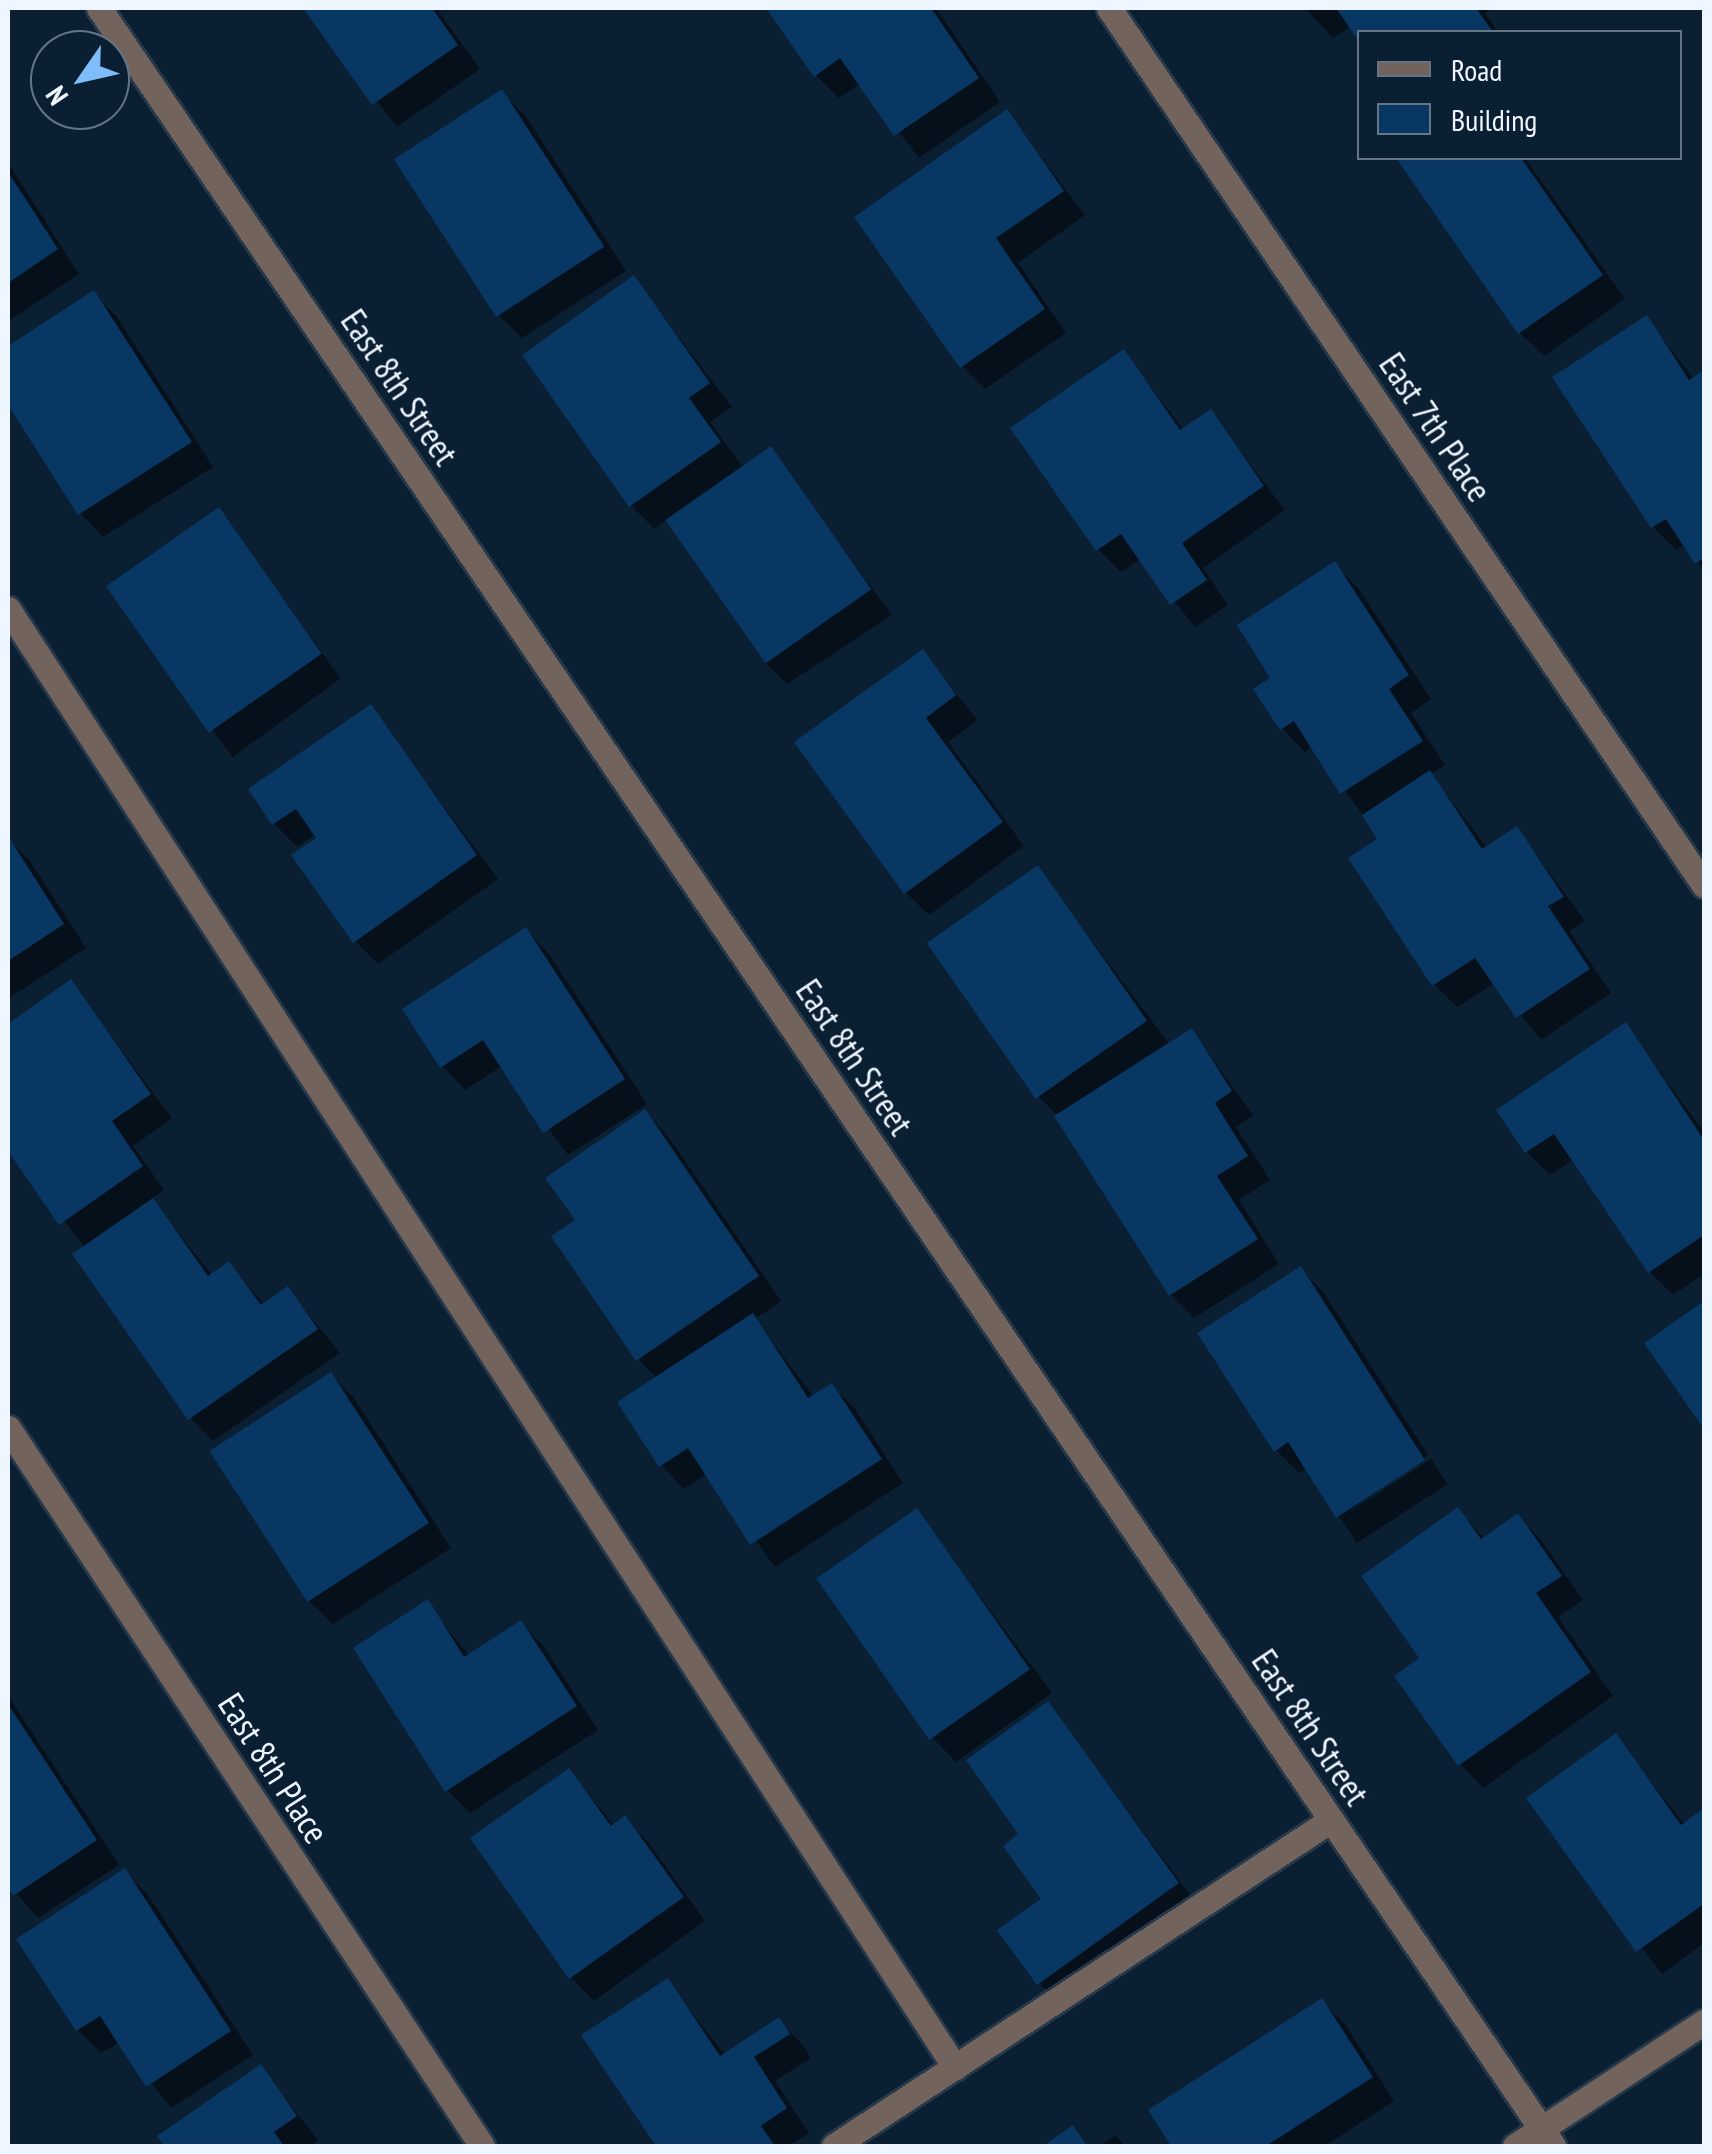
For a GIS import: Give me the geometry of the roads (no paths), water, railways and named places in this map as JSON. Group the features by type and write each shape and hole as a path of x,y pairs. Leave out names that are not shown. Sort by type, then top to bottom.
{"street":[{"name":"East 8th Street","path":"99,8 1547,2138"},
{"name":"East 7th Place","path":"1109,8 1704,886"},
{"path":"8,609 954,2066"},
{"name":"East 8th Place","path":"8,1428 482,2146"},
{"path":"834,2146 1332,1820"},
{"path":"1515,2146 1547,2138 1704,2022"}]}
